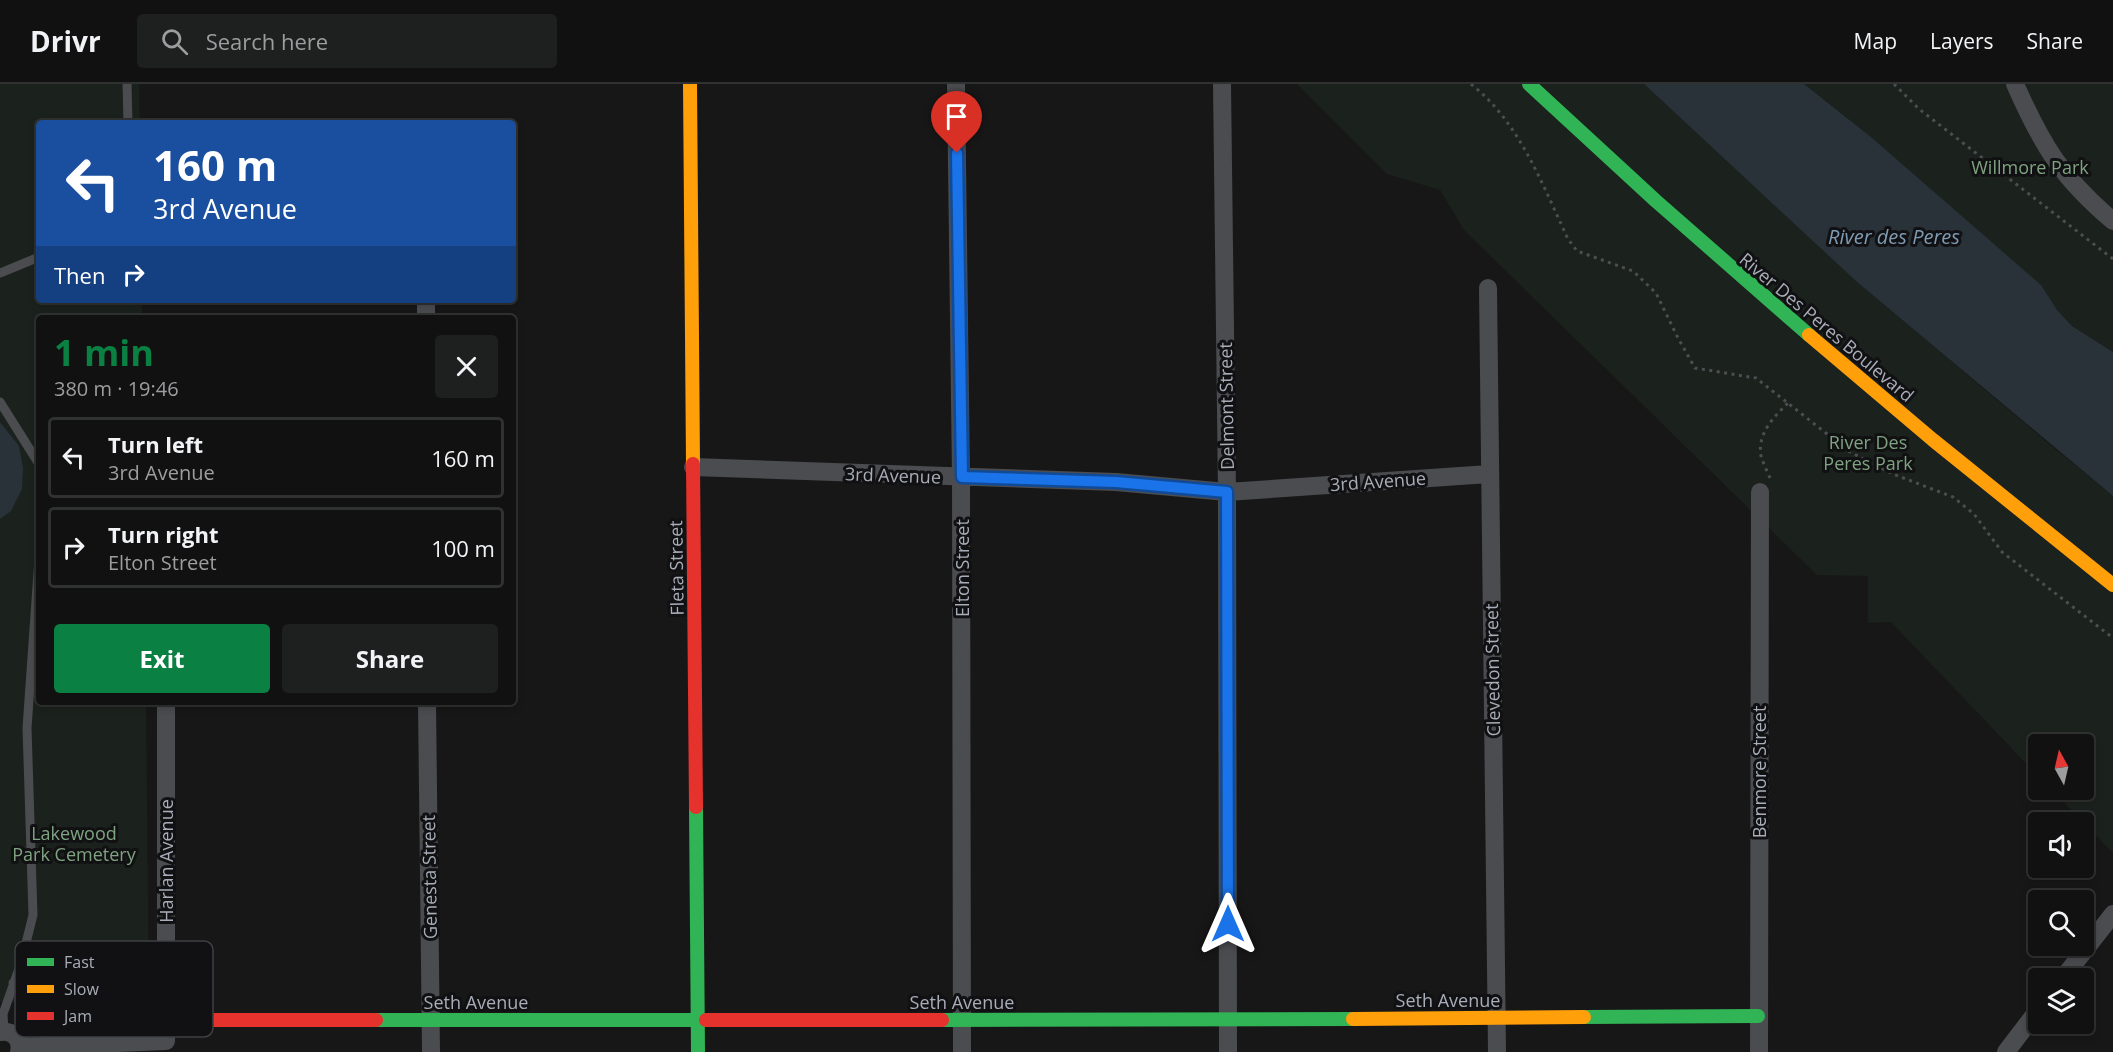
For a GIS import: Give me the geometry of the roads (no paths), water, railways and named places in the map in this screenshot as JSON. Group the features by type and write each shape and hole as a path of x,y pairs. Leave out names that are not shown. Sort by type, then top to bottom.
{"street":[{"name":"Fleta Street","path":"690,84 698,1052"},
{"name":"Elton Street","path":"956,84 962,477 962,1052"},
{"name":"Delmont Street","path":"1222,84 1227,492 1228,1052"},
{"name":"River Des Peres Boulevard","path":"1529,84 1807,335 1951,455 2113,585"},
{"path":"2015,84 2035,128 2058,166 2086,198 2113,221"},
{"name":"Clevedon Street","path":"1488,288 1497,1052"},
{"name":"3rd Avenue","path":"693,467 1116,482 1227,492 1489,474"},
{"name":"Benmore Street","path":"1759,1052 1760,492"},
{"name":"Harlan Avenue","path":"166,705 166,941"},
{"name":"Genesta Street","path":"427,705 431,1052"},
{"path":"2071,968 2113,914"},
{"name":"Seth Avenue","path":"213,1020 1228,1020 1758,1016"},
{"path":"2006,1052 2028,1023"},
{"path":"19,1049 166,1041 166,1037"}],"lane":[{"path":"128,84 128,120"},
{"path":"0,273 36,258"},
{"path":"0,402 36,459"},
{"path":"26,941 33,915 27,728 36,600"},
{"path":"2,1032 5,994 15,978"}],"water":[{"name":"River des Peres","path":"1644,84 1804,84 1871,137 2041,285 2057,310 2072,326 2113,352 2113,496 1856,281"},
{"path":"0,422 19,446 23,468 22,489 11,511 0,519"}],"park label":[{"name":"Willmore Park","path":"2030,167"},
{"name":"River Des Peres Park","path":"1868,452"},
{"name":"Lakewood Park Cemetery","path":"74,843"}]}
